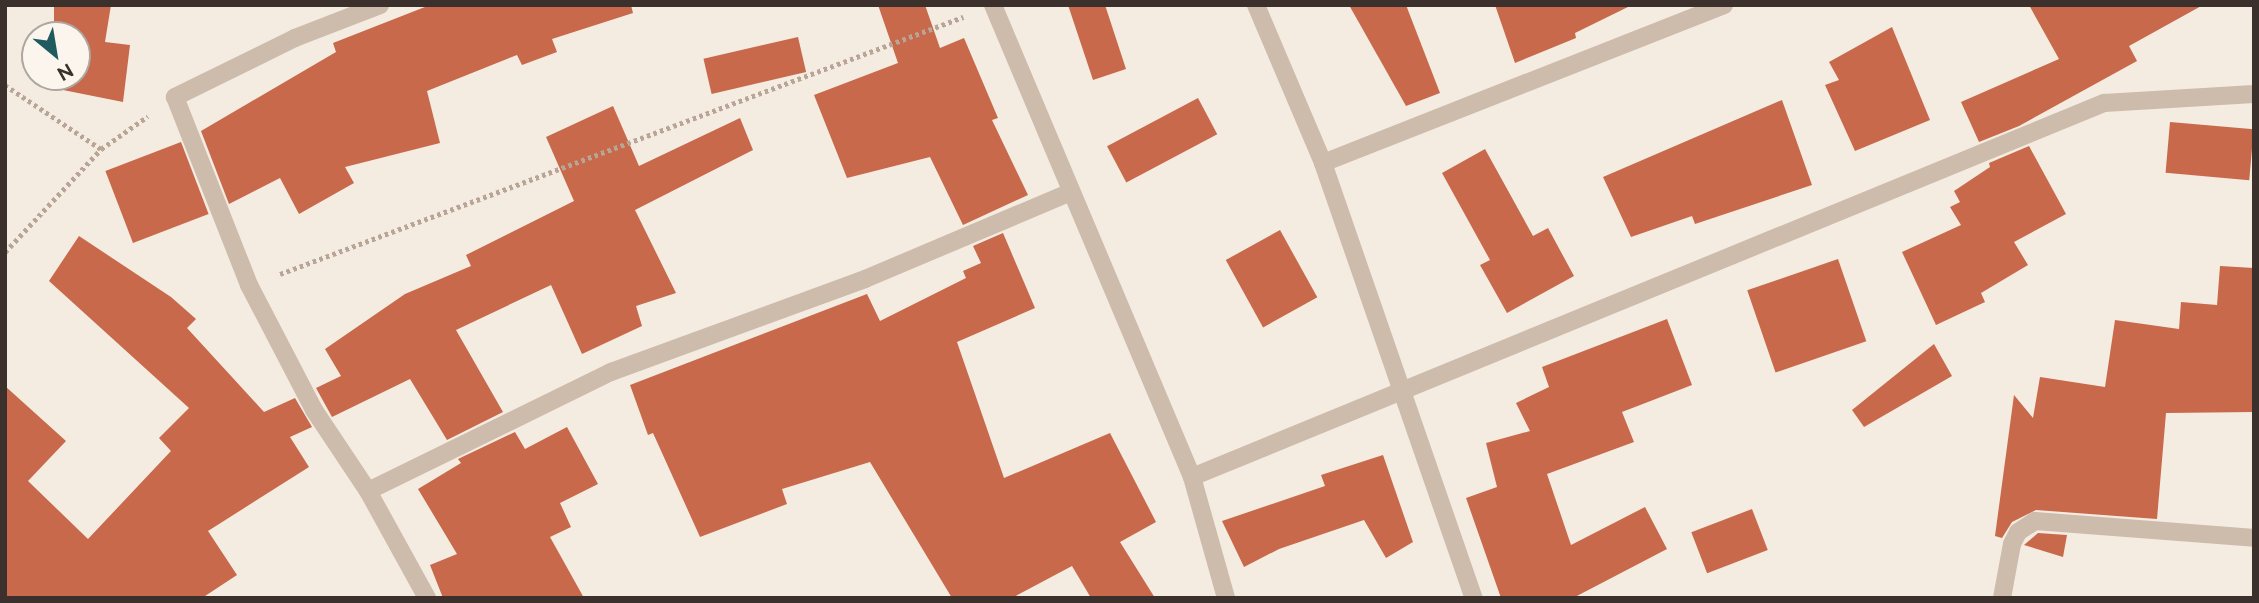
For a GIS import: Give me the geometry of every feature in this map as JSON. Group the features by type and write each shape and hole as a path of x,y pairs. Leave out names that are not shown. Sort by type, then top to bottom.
{"street":[{"path":"380,5 295,37 175,97 249,285 321,422 368,491 427,598"},
{"path":"993,5 1069,192 1192,477 1226,598"},
{"path":"1256,5 1324,163 1405,390 1474,598"},
{"path":"1324,163 1724,5"},
{"path":"1192,477 2104,103 2254,94"},
{"path":"368,491 611,372 865,279 1069,192"},
{"path":"2002,598 2012,544 2018,532 2035,521 2254,538"}],"path":[{"path":"249,285 498,195 966,16"},
{"path":"5,85 102,149"},
{"path":"5,252 102,149 175,97"}],"building":[{"path":"54,5 111,5 105,42 130,45 123,102 68,91 91,91 91,21 54,21"},
{"path":"430,5 631,5 633,13 552,39 557,52 522,65 517,55 427,91 440,143 345,167 354,183 299,214 280,178 229,204 201,131 336,52 333,43"},
{"path":"878,5 925,5 940,48 964,38 998,118 992,120 1028,195 963,225 930,157 847,178 814,95 898,63"},
{"path":"1068,5 1105,5 1126,69 1093,80"},
{"path":"1349,5 1406,5 1440,93 1406,106"},
{"path":"1495,5 1632,5 1575,33 1576,38 1515,63"},
{"path":"2029,5 2203,5 2129,46 2137,61 2019,126 1979,142 1961,102 2059,59"},
{"path":"1892,27 1930,120 1855,151 1825,85 1839,80 1829,62"},
{"path":"798,37 806,72 712,94 703,59"},
{"path":"1198,98 1217,134 1126,183 1107,146"},
{"path":"1782,100 1812,185 1695,224 1692,216 1631,237 1603,177"},
{"path":"613,106 639,166 740,118 753,150 635,210 676,293 636,306 642,326 582,354 551,285 456,330 503,412 447,440 410,379 332,417 316,388 341,376 325,349 405,294 471,266 466,255 574,201 546,137"},
{"path":"2170,122 2254,129 2249,180 2166,173"},
{"path":"181,142 209,214 133,243 105,171"},
{"path":"2029,146 2066,214 2014,242 2028,265 1981,293 1985,302 1936,325 1902,252 1961,225 1950,207 1960,202 1954,191 1990,167 1989,163"},
{"path":"1485,149 1533,236 1548,228 1574,276 1507,313 1480,265 1490,260 1442,173"},
{"path":"1280,230 1317,297 1263,327 1226,260"},
{"path":"1003,233 1035,308 957,342 1004,478 1110,433 1156,522 1120,542 1155,598 1091,598 1072,566 1012,598 952,598 870,462 782,489 787,504 700,537 653,433 648,435 630,385 867,294 880,321 966,278 963,271 981,263 973,246"},
{"path":"79,236 171,297 196,319 187,328 264,412 295,398 312,427 290,437 309,467 208,531 237,575 202,598 5,598 5,386 66,441 28,481 88,539 171,451 159,438 189,408 49,281"},
{"path":"1838,259 1866,341 1776,373 1747,290"},
{"path":"2220,266 2254,268 2254,412 2166,413 2157,519 2036,510 2012,522 2002,538 1995,536 2014,395 2033,418 2040,377 2105,387 2115,320 2179,329 2181,302 2217,305"},
{"path":"1667,319 1692,385 1622,412 1634,442 1547,474 1571,545 1645,507 1667,549 1573,598 1501,598 1466,498 1497,487 1486,443 1530,431 1516,403 1549,387 1542,367"},
{"path":"1934,344 1952,376 1864,427 1852,410"},
{"path":"567,427 598,484 560,503 571,527 550,537 584,598 443,598 430,565 457,554 418,489 461,463 458,459 515,432 525,449"},
{"path":"1383,455 1413,542 1386,558 1364,520 1279,549 1244,567 1222,521 1325,486 1321,475"},
{"path":"1752,509 1768,550 1707,573 1691,532"},
{"path":"2038,533 2067,535 2063,557 2024,545"}]}
